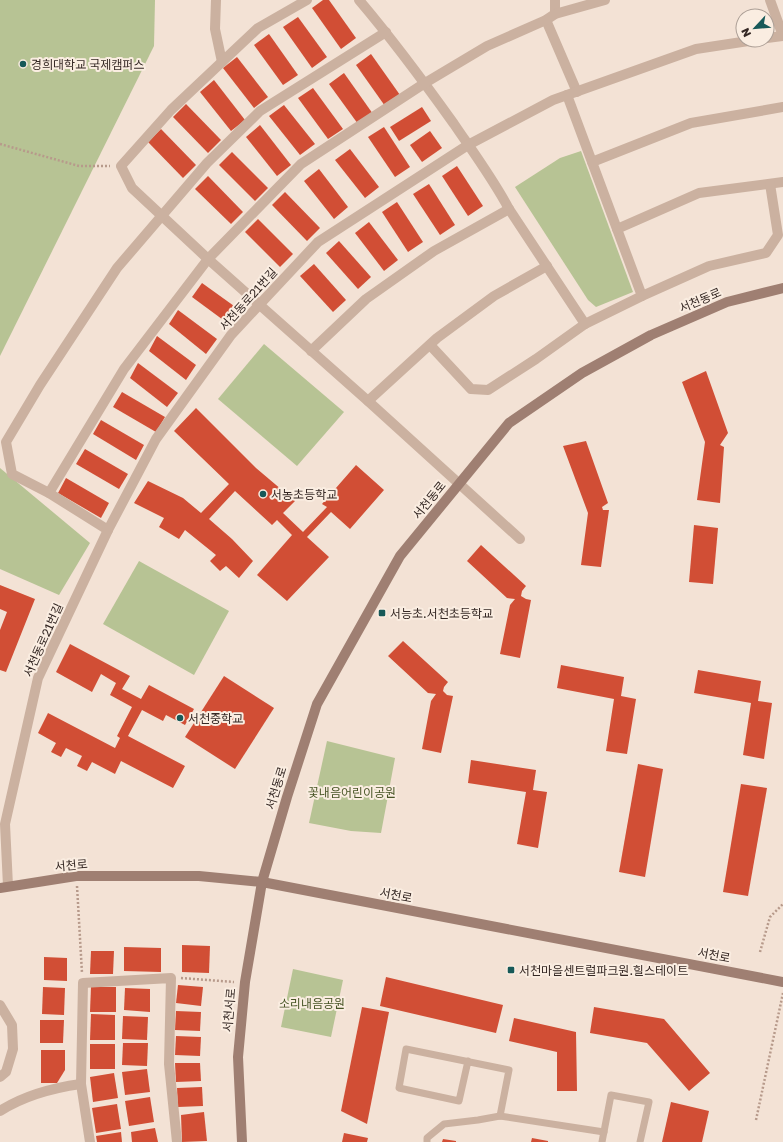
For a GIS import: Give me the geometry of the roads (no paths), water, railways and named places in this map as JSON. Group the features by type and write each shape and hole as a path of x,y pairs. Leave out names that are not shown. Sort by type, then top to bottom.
{"street":[{"path":"222,62 215,29 216,5 223,0"},
{"path":"307,0 258,28 171,110 121,166 132,188 161,216 520,539"},
{"path":"359,0 386,32 425,83 501,193 585,324"},
{"path":"555,0 556,14"},
{"path":"49,493 124,369 208,259 301,164 425,83 487,46 546,20 556,14 605,0"},
{"path":"770,0 783,36"},
{"path":"546,20 577,92"},
{"path":"108,530 49,493 12,474 6,442 40,385 118,268 207,163 260,111 386,32"},
{"name":"서천동로21번길","path":"4,887 5,824 38,678 108,530 156,439 232,335 318,242 468,145 553,100 696,49 735,43"},
{"path":"567,95 642,296"},
{"path":"592,162 691,123 783,107"},
{"path":"617,228 699,193 783,182"},
{"path":"430,345 470,389 488,390 536,359 585,324 642,296 709,266 766,253 778,235 770,184"},
{"path":"311,351 366,299 434,251 510,209"},
{"path":"368,401 430,345 494,296 547,266"},
{"name":"서천동로","path":"262,882 287,796 317,704 400,556 509,423 582,373 651,335 727,302 783,288"},
{"name":"서천로","path":"4,887 76,876 199,876 262,882 783,982"},
{"name":"서천서로","path":"242,1142 238,1057 245,982 262,882"},
{"path":"90,1142 81,1084 83,983 172,978 169,1064 177,1142"},
{"path":"0,1005 12,1025 13,1049 6,1072 0,1077"},
{"path":"0,1111 27,1096 57,1087 81,1084"}],"lane":[{"path":"468,1062 459,1101 399,1088 406,1049 509,1070 500,1116"},
{"path":"602,1142 611,1094 649,1102 640,1142"},
{"path":"427,1142 427,1138 444,1124 500,1116 604,1132"}],"place":[{"name":"경희대학교 국제캠퍼스","path":"23,64"},
{"name":"서농초등학교","path":"263,494"},
{"name":"서능초.서천초등학교","path":"382,613"},
{"name":"서천중학교","path":"180,718"},
{"name":"서천마을센트럴파크원.힐스테이트","path":"511,970"}],"park label":[{"name":"꽃내음어린이공원","path":"352,792"},
{"name":"소리내음공원","path":"312,1003"}]}
